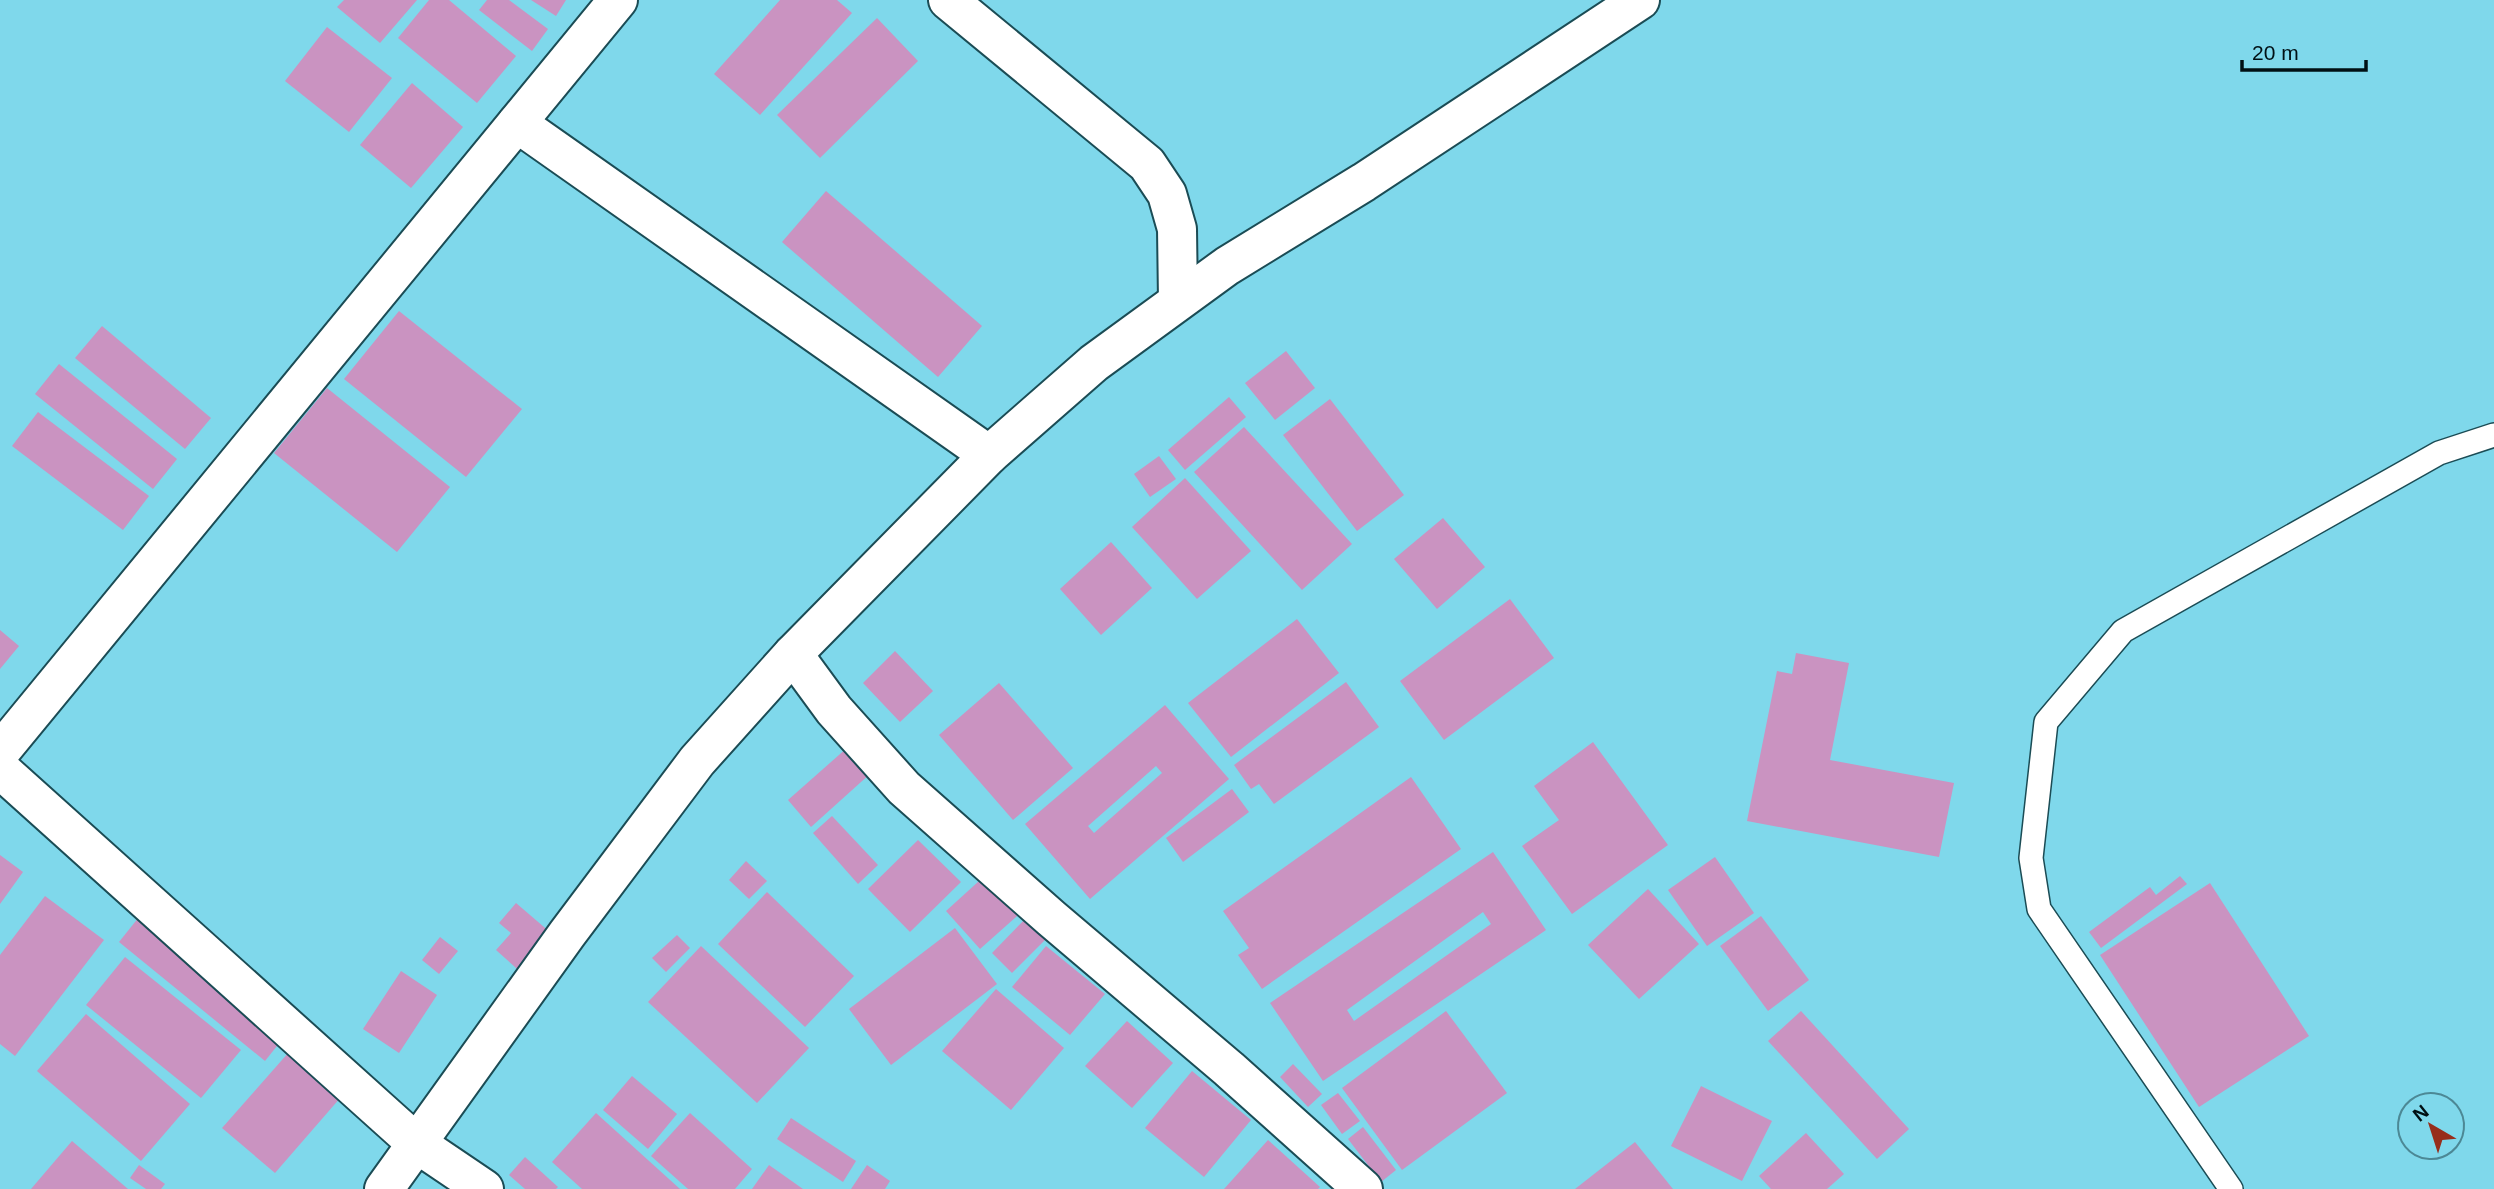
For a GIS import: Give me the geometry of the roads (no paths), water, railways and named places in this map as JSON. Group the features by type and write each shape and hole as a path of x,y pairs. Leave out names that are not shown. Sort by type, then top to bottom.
{"street":[{"path":"0,752 618,0"},
{"path":"948,0 1147,164 1167,194 1177,229 1178,300"},
{"path":"384,1189 567,934 697,761 793,654 989,455 1094,363 1178,300 1227,266 1364,182 1640,0"},
{"path":"517,123 989,455"},
{"path":"793,654 834,710 904,788 1229,1069 1363,1189"},
{"path":"0,769 416,1143 484,1189"}],"lane":[{"path":"2231,1189 2039,909 2031,859 2046,722 2123,631 2439,453 2494,435"}]}
